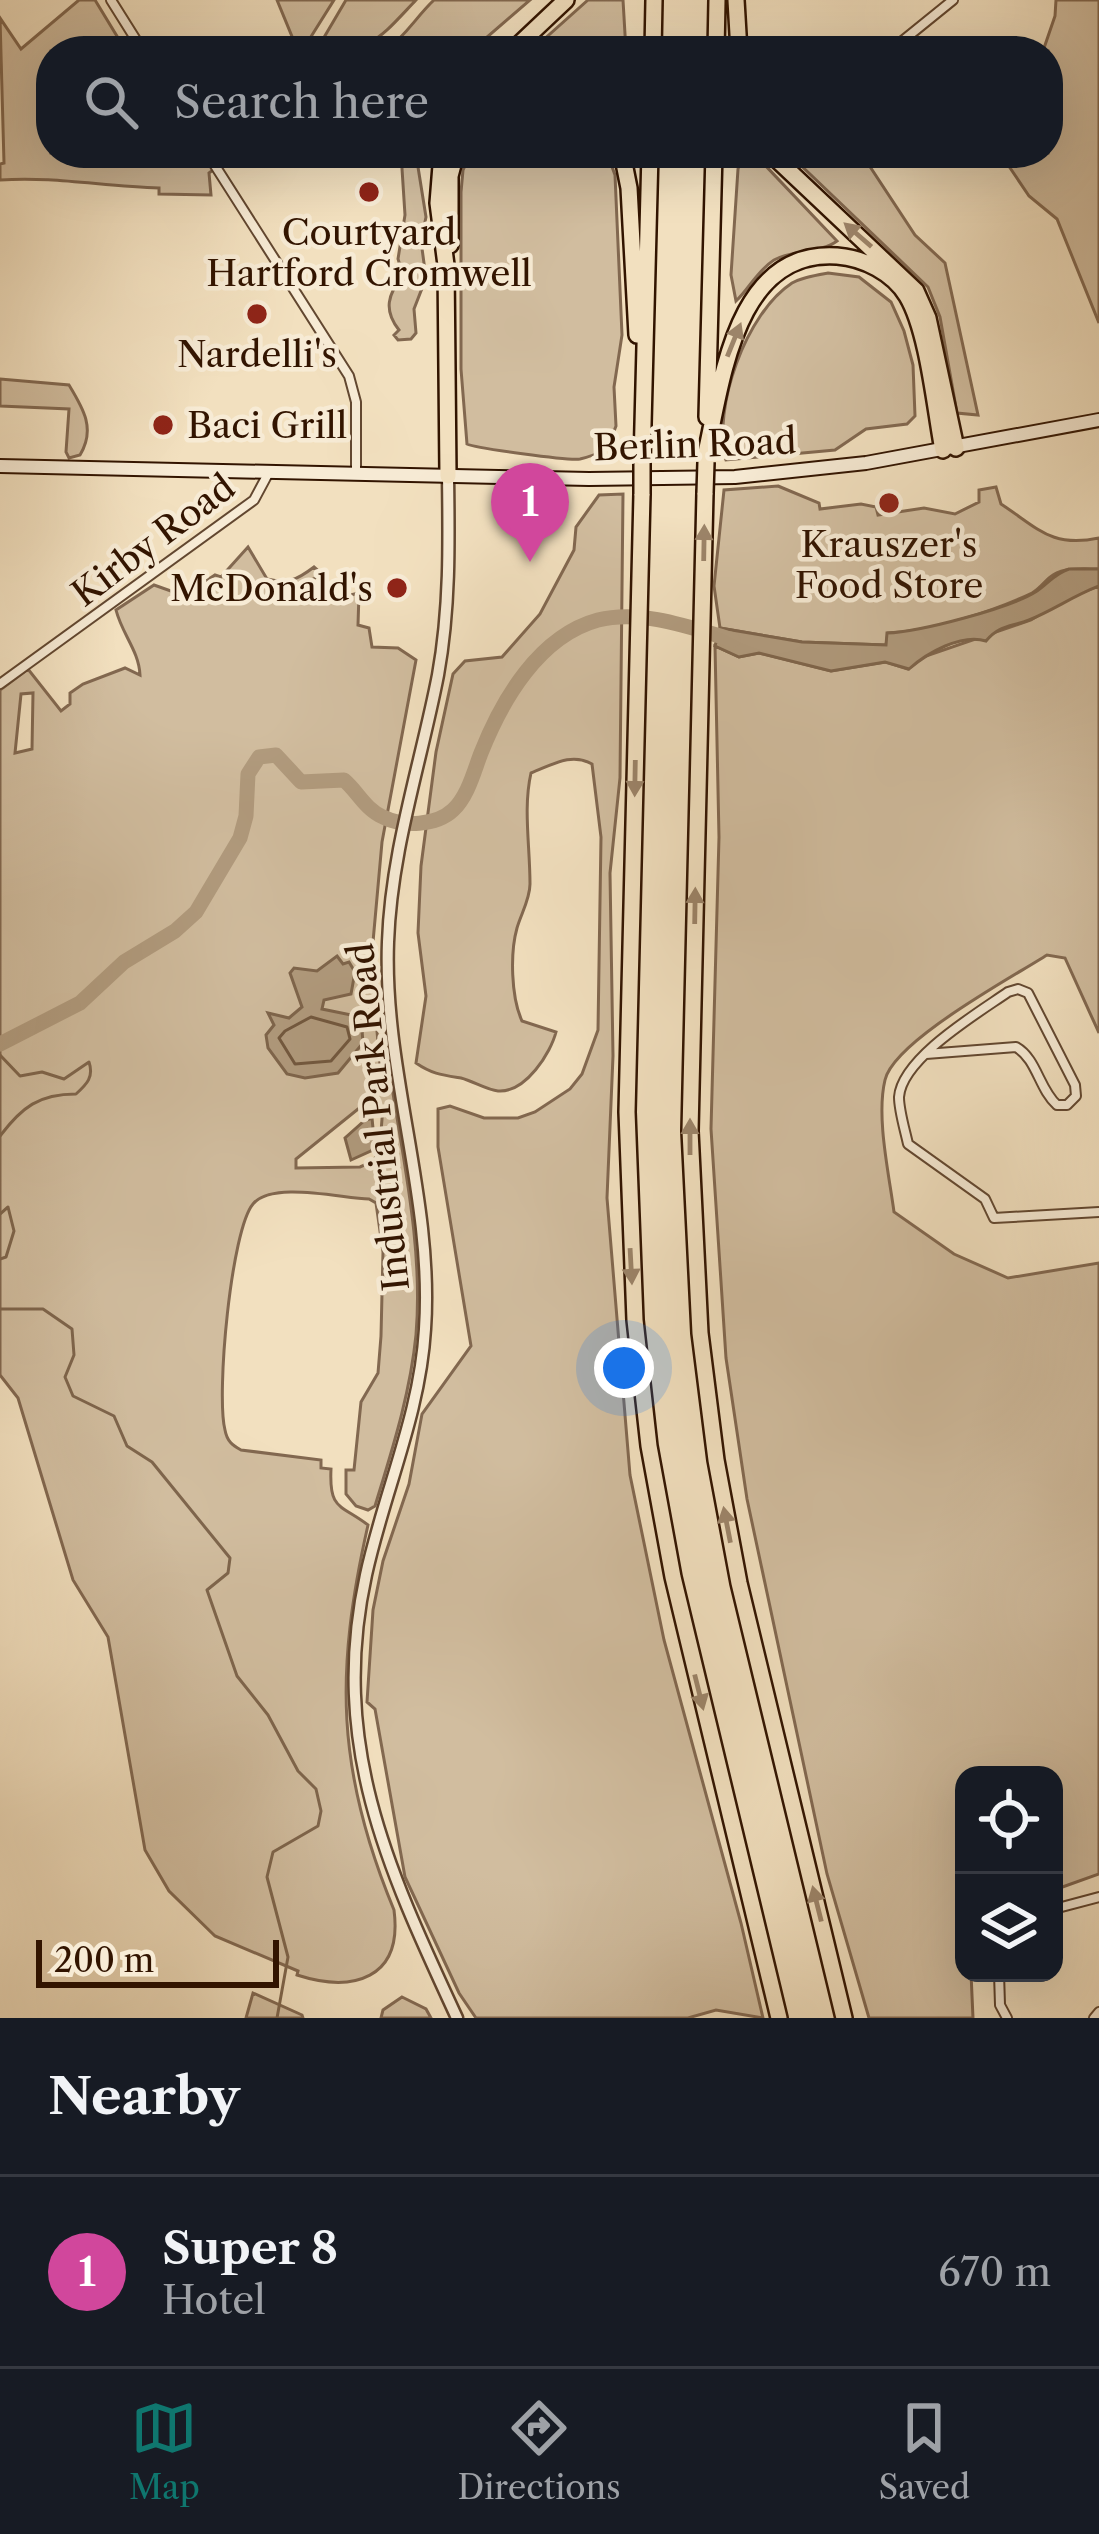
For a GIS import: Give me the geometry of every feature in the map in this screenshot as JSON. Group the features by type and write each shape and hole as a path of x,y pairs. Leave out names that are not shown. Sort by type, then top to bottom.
{"highway":[{"path":"528,36 566,0"},
{"path":"653,36 654,0"},
{"path":"716,36 717,0"},
{"path":"736,0 738,36"},
{"path":"441,168 438,203 446,265 448,476"},
{"path":"446,265 452,168"},
{"path":"625,168 644,397"},
{"path":"650,168 627,1142 632,1290 659,1506 779,2018"},
{"path":"713,168 690,1131 692,1234 716,1460 743,1604 844,2018"},
{"path":"786,168 916,291 928,318 949,449"},
{"path":"706,458 726,360 752,303 787,268 829,256 872,266 907,295 949,449"}],"main road":[{"name":"Berlin Road","path":"0,466 735,477 835,467 1099,420"}],"street":[{"path":"111,0 134,36"},
{"path":"908,36 952,0"},
{"path":"217,168 349,376 356,402 356,474"},
{"name":"Kirby Road","path":"0,684 254,500 269,472"},
{"name":"Industrial Park Road","path":"448,476 442,644 390,909 388,981 423,1216 426,1320 411,1422 366,1575 355,1688 361,1763 377,1833 457,2018"},
{"path":"926,1054 1016,1047 1025,1052 1048,1097 1057,1105 1067,1105 1076,1096 1075,1085 1028,993 1008,992 926,1054 907,1076 899,1095 908,1144 985,1199 994,1218 1099,1212"},
{"path":"1063,1907 1099,1897"},
{"path":"999,1982 1000,2006 1007,2018"}],"shaded area":[{"path":"79,0 95,0 117,36 36,36"},
{"path":"277,0 334,0 311,36 292,36"},
{"path":"346,0 416,0 378,36 325,36"},
{"path":"434,0 530,0 488,36 402,36"},
{"path":"588,0 623,0 625,36 548,36"},
{"path":"1056,0 1099,0 1099,323 1057,219 1029,196 1010,168 1063,168 1063,36 1048,36"},
{"path":"0,18 21,49 36,36 36,168 212,168 211,195 0,180 0,164 4,163"},
{"path":"402,168 418,168 426,217 421,241 426,278 414,309 416,333 411,339 398,340 389,302 403,275 398,259 405,215"},
{"path":"612,168 622,335 614,387 616,426 607,449 572,459 467,444 461,369 463,170"},
{"path":"768,168 837,241 774,260 736,301 731,275 738,169"},
{"path":"804,168 871,168 915,235 945,263 978,415 957,413 940,317 928,287"},
{"path":"828,273 859,277 891,302 913,365 915,416 907,424 866,429 835,450 726,460 724,415 747,338 775,297 792,283"},
{"path":"0,379 69,385 87,427 80,455 69,458 66,452 69,409 0,406"},
{"path":"778,486 819,503 820,509 861,504 876,507 878,515 924,508 955,514 979,502 979,490 996,487 1001,504 1047,534 1069,540 1099,538 1099,569 1064,571 1032,593 999,607 888,633 886,645 802,642 720,628 714,586 724,490"},
{"path":"623,494 620,778 610,873 613,1056 607,1198 630,1475 664,1640 763,2018 716,2010 688,2018 476,2018 459,1993 405,1877 375,1709 367,1702 373,1610 383,1561 409,1484 422,1414 471,1346 438,1147 438,1109 450,1106 484,1118 518,1118 535,1112 570,1089 582,1074 598,1030 601,837 592,764 569,759 531,773 527,813 530,890 515,938 514,988 522,1021 556,1032 536,1070 508,1090 432,1072 416,1063 426,996 418,933 421,866 436,752 453,674 465,661 502,657 540,614 574,550 576,527 599,495"},
{"path":"248,547 267,579 292,580 314,567 322,574 310,581 325,601 359,593 358,625 369,628 372,647 398,648 416,660 382,842 371,964 382,1087 392,1087 412,1211 418,1304 400,1422 375,1506 368,1510 356,1506 346,1494 346,1470 354,1470 361,1402 378,1373 383,1252 376,1203 290,1192 262,1197 253,1204 238,1245 224,1350 223,1411 230,1442 241,1450 321,1460 321,1468 331,1469 338,1505 368,1525 350,1627 347,1720 361,1811 394,1910 395,1933 382,1966 355,1981 297,1975 298,1971 215,1936 169,1891 145,1850 108,1637 73,1580 18,1398 0,1375 0,690 28,669 61,711 70,704 70,693 83,684 125,668 140,675 116,610 154,585 171,591 177,600 215,575 221,577","holes":["33,693 32,749 15,753 21,694","368,1101 383,1106 374,1161 360,1167 296,1168 296,1159"]},
{"path":"1099,586 1099,1033 1065,958 1047,955 956,1011 909,1047 885,1080 882,1111 894,1212 954,1254 1008,1278 1099,1263 1099,1874 1063,1887 1063,1766 955,1766 955,1982 971,1982 973,2018 869,2018 827,1874 747,1499 726,1358 711,1129 719,837 715,646 739,657 759,653 831,671 886,662 908,669 923,657 1031,620"},
{"path":"253,1993 302,2015 303,2018 246,2018"},
{"path":"402,1997 426,2009 431,2018 381,2018 383,2010"}],"water":[{"path":"1069,569 1099,569 1099,586 1001,629 986,641 945,646 909,669 885,662 831,671 759,653 739,657 715,646 720,628 802,642 886,645 887,633 942,624 1007,605"},
{"path":"337,956 355,972 351,994 324,1000 322,1009 361,1017 363,1043 338,1073 305,1078 287,1074 268,1048 266,1035 274,1025 268,1013 289,1018 302,1007 290,973 294,968 317,971"},
{"path":"372,1118 375,1149 351,1160 345,1138"}],"waterway":[{"path":"0,1044 80,1003 124,962 175,931 196,912 240,838 248,774 259,757 276,755 301,782 344,780 383,817 429,822 446,815 463,798 500,712 525,673 577,628 598,620 632,617 667,621 733,640"},
{"path":"0,1055 20,1076 42,1072 64,1079 89,1062 91,1072 76,1094 32,1104 0,1136"},
{"path":"0,1214 8,1207 14,1231 6,1257 0,1259"},
{"path":"0,1309 43,1309 72,1329 74,1355 65,1377 73,1396 114,1416 127,1446 152,1462 230,1558 228,1573 207,1590 237,1676 268,1715 298,1771 316,1789 321,1811 318,1826 273,1852 267,1877 288,1957 277,2018"}],"place":[{"name":"Courtyard Hartford Cromwell","path":"369,192"},
{"name":"Nardelli's","path":"257,314"},
{"name":"Baci Grill","path":"163,425"},
{"name":"Krauszer's Food Store","path":"889,503"},
{"name":"Super 8","path":"530,562"},
{"name":"McDonald's","path":"397,588"}]}
